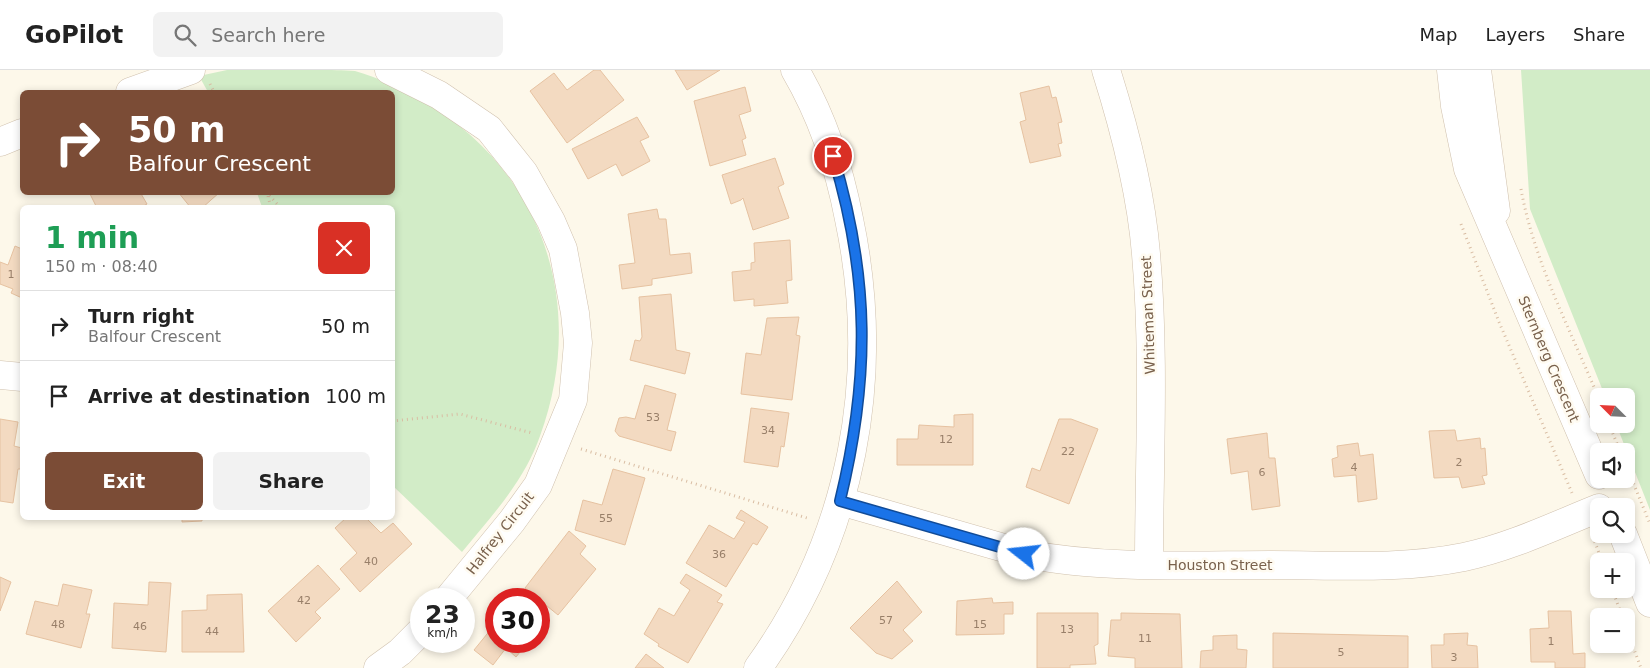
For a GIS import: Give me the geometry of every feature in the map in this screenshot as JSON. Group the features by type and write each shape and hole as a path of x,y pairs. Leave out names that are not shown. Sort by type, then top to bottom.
{"street":[{"path":"139,83 191,70"},
{"name":"Halfrey Circuit","path":"389,70 439,95 489,129 524,173 551,221 563,250 572,292 578,342 572,400 538,484 512,521 457,588"},
{"path":"758,668 778,640 814,573 836,513 850,457 861,378 864,321 858,265 843,187 808,92 795,70"},
{"name":"Whiteman Street","path":"1106,70 1132,162 1146,254 1150,346 1149,565"},
{"name":"Sternberg Crescent","path":"1451,70 1455,106 1468,169 1488,218 1501,242 1552,370 1590,455"},
{"name":"Sternberg Crescent","path":"1477,70 1501,242"},
{"path":"0,142 20,134"},
{"path":"0,375 20,377"},
{"name":"Houston Street","path":"836,513 1054,560 1149,565 1402,565 1462,558 1491,551 1545,531 1590,508"},
{"path":"1627,543 1650,603"},
{"path":"378,668 410,642"}],"path":[{"path":"1521,188 1524,207 1544,268 1594,388"},
{"path":"268,195 277,205"},
{"path":"1499,322 1571,491"},
{"path":"395,421 460,414 498,423 556,441 836,513"},
{"path":"1635,488 1650,524"},
{"path":"1635,652 1641,668"}],"green space":[{"path":"227,70 332,70 355,71 372,77 421,100 463,129 498,163 525,202 544,245 556,290 559,338 554,387 540,436 526,468 506,497 462,552 395,488 395,205 261,205 258,195 395,195 395,90 207,90 199,76"},
{"path":"1521,70 1650,70 1650,510 1635,472 1635,443 1624,443 1620,433 1635,433 1635,388 1602,388 1530,209"}],"building":[{"path":"594,70 600,70 624,100 567,143 530,91 554,73 567,90"},
{"path":"675,70 720,70 687,90"},
{"path":"1049,86 1052,98 1056,97 1062,122 1058,123 1062,143 1058,144 1061,156 1030,163 1020,122 1026,120 1020,93"},
{"path":"745,87 751,111 739,115 746,138 742,140 746,155 710,166 694,101"},
{"path":"637,117 649,137 640,141 650,161 622,176 616,164 588,179 572,149"},
{"path":"775,158 784,184 778,187 789,218 753,230 743,198 731,204 722,175"},
{"path":"90,195 142,195 147,204 145,205 96,205"},
{"path":"180,195 217,195 205,205 189,205"},
{"path":"657,209 659,219 666,219 670,255 690,253 692,273 652,279 652,285 622,289 619,265 635,263 628,214"},
{"path":"790,240 792,280 786,281 788,303 754,306 754,299 734,301 732,272 751,270 751,263 755,262 754,243"},
{"path":"15,246 20,248 20,297 11,293 13,289 0,284 0,262 8,265"},
{"path":"671,294 676,350 690,353 685,374 630,360 635,340 640,341 642,337 639,297"},
{"path":"799,317 796,335 800,336 792,400 741,394 746,353 761,355 767,318"},
{"path":"645,385 676,394 667,430 676,432 671,451 619,436 615,431 619,418 635,419"},
{"path":"751,408 789,413 784,447 781,446 778,467 744,462"},
{"path":"973,414 973,465 897,465 897,439 918,439 919,425 954,427 954,415"},
{"path":"0,419 18,422 14,446 20,448 20,469 18,469 13,503 0,501"},
{"path":"1059,419 1071,419 1098,429 1069,504 1026,487 1032,468 1040,471"},
{"path":"1455,430 1457,441 1480,438 1481,449 1485,448 1487,475 1482,476 1485,484 1462,488 1459,477 1434,478 1429,431"},
{"path":"1267,433 1269,458 1275,458 1280,506 1252,510 1248,471 1231,474 1227,439"},
{"path":"1358,443 1360,456 1373,454 1377,499 1358,502 1356,475 1334,477 1332,459 1338,457 1337,446"},
{"path":"613,469 645,478 625,545 575,530 583,500 602,505"},
{"path":"741,510 768,527 757,545 753,543 726,587 686,563 709,525 734,539 745,522 736,518"},
{"path":"182,520 202,520 202,521 182,522"},
{"path":"344,520 368,520 381,533 393,523 412,544 360,592 340,569 357,553 335,528"},
{"path":"569,531 586,546 580,554 596,569 558,615 550,608 550,588 525,588"},
{"path":"318,565 340,589 315,612 321,618 296,642 268,611"},
{"path":"686,574 722,595 717,602 723,604 688,663 658,646 659,644 644,634 659,608 674,616 690,590 680,583"},
{"path":"0,577 11,582 0,611"},
{"path":"897,581 922,612 903,630 913,641 892,659 876,653 850,628"},
{"path":"149,582 171,583 166,652 112,648 114,603 148,605"},
{"path":"63,584 92,590 86,614 90,614 81,648 26,634 35,601 58,606"},
{"path":"242,594 244,652 182,652 182,611 207,610 207,595"},
{"path":"992,598 993,603 1013,602 1013,614 1004,614 1004,634 956,635 957,601"},
{"path":"1548,611 1571,611 1573,654 1585,653 1585,668 1555,668 1555,662 1531,662 1530,629 1549,628"},
{"path":"1037,613 1098,613 1098,644 1094,646 1096,664 1070,665 1070,668 1037,668"},
{"path":"1121,613 1180,614 1182,668 1135,668 1135,658 1108,656 1111,620 1121,620"},
{"path":"1273,633 1408,636 1408,668 1273,668"},
{"path":"1468,633 1467,645 1477,646 1478,668 1432,668 1431,645 1444,645 1444,634"},
{"path":"1237,635 1237,649 1247,650 1246,668 1200,668 1201,651 1213,650 1213,636"},
{"path":"485,636 485,653 502,653 493,665 475,649"},
{"path":"646,654 664,668 635,668"}],"route":[{"path":"833,156 843,187 857,256 864,321 859,408 849,466 840,501 1024,554"}]}
